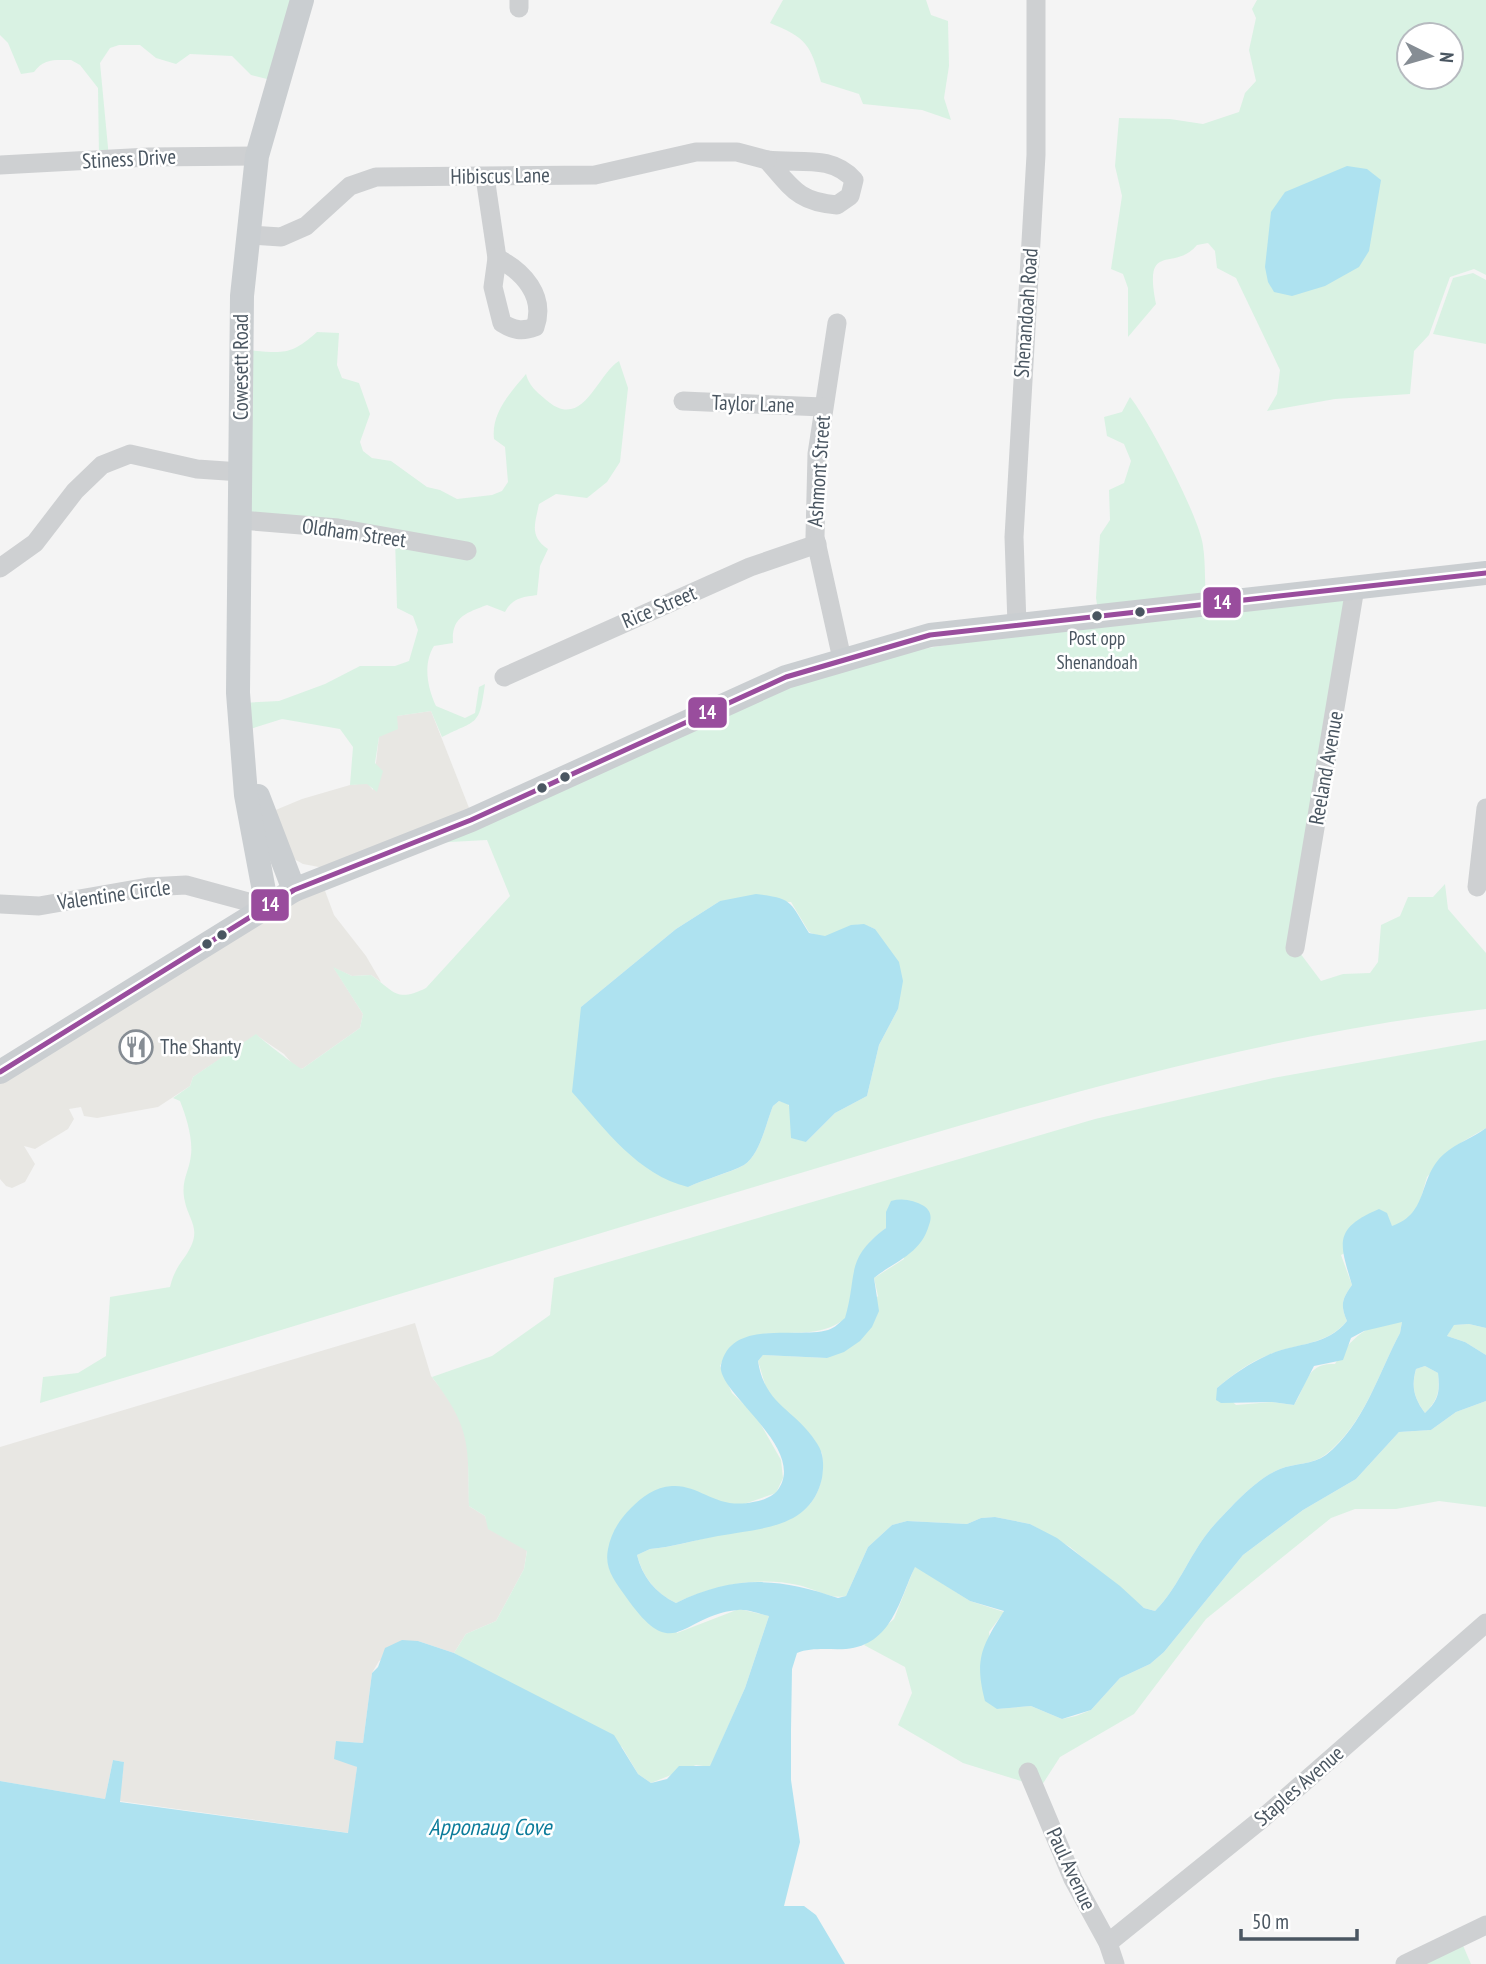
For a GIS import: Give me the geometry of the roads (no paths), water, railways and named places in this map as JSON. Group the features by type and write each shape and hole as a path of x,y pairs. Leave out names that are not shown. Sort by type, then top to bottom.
{"main road":[{"name":"Cowesett Road","path":"267,907 246,795 238,693 242,296 257,156 302,0"},
{"path":"0,1072 294,890 471,820 786,677 930,635 1486,573"},
{"name":"Cowesett Road","path":"241,741 264,815 294,890"}],"street":[{"name":"Shenandoah Road","path":"1017,625 1014,537 1036,155 1036,0"},
{"name":"Hibiscus Lane","path":"249,235 281,237 306,226 350,186 376,177 594,175 696,152 737,152 767,160"},
{"name":"Stiness Drive","path":"0,165 149,157 257,156"},
{"path":"485,177 496,258"},
{"name":"Ashmont Street","path":"837,323 817,454 817,544 842,659"},
{"name":"Taylor Lane","path":"682,401 823,407"},
{"path":"0,568 35,543 75,491 102,465 130,454 197,469 241,471"},
{"name":"Oldham Street","path":"240,520 338,528 467,551"},
{"name":"Rice Street","path":"504,677 750,567 817,544"},
{"name":"Reeland Avenue","path":"1295,948 1355,588"},
{"path":"1477,887 1486,808"},
{"name":"Valentine Circle","path":"0,904 39,905 148,887 186,885 267,907"},
{"name":"Staples Avenue","path":"1108,1943 1263,1818 1486,1623"},
{"name":"Paul Avenue","path":"1028,1773 1073,1879 1108,1943 1115,1964"},
{"path":"1405,1964 1486,1925"}],"water":[{"path":"1347,166 1367,169 1381,180 1369,251 1359,267 1325,286 1292,296 1274,292 1268,282 1265,267 1271,212 1285,192"},
{"path":"756,894 789,903 809,933 825,936 851,925 864,924 875,929 899,962 903,981 898,1009 879,1045 867,1096 835,1113 806,1142 791,1138 789,1105 779,1101 773,1106 750,1160 738,1168 688,1187 670,1181 638,1161 610,1135 572,1092 581,1007 676,929 720,901"},
{"name":"Apponaug Cove","path":"1486,1128 1486,1328 1469,1324 1454,1325 1447,1336 1465,1342 1486,1355 1486,1401 1456,1412 1431,1430 1399,1432 1356,1479 1303,1510 1243,1555 1164,1652 1150,1664 1120,1678 1091,1710 1062,1719 1031,1706 997,1709 985,1701 980,1674 982,1653 1004,1611 970,1601 915,1567 892,1619 874,1639 862,1646 846,1649 815,1649 797,1653 792,1669 791,1780 800,1842 784,1906 804,1906 816,1915 845,1964 0,1964 0,1781 105,1799 113,1760 124,1762 120,1802 348,1833 357,1767 334,1759 336,1741 363,1743 372,1673 378,1667 385,1648 402,1640 418,1641 454,1653 614,1735 638,1774 651,1783 667,1779 679,1766 710,1766 745,1688 769,1616 738,1610 719,1614 679,1632 668,1633 656,1629 643,1618 611,1574 607,1556 609,1543 616,1527 635,1504 660,1488 682,1486 718,1500 740,1504 763,1500 777,1491 784,1475 781,1457 759,1422 732,1390 723,1376 721,1365 727,1350 737,1341 766,1333 828,1330 845,1318 858,1259 873,1239 886,1228 886,1212 891,1201 904,1200 920,1204 928,1210 930,1219 925,1235 914,1250 874,1278 879,1311 872,1327 860,1341 844,1352 827,1358 763,1355 758,1361 767,1388 774,1398 808,1431 821,1450 823,1473 816,1495 795,1517 782,1523 650,1549 637,1555 646,1577 656,1589 676,1603 717,1587 756,1582 796,1586 838,1598 846,1596 868,1547 892,1525 907,1521 967,1524 981,1518 995,1517 1030,1524 1057,1538 1144,1608 1155,1611 1172,1591 1207,1534 1246,1493 1271,1473 1321,1458 1339,1443 1369,1398 1400,1333 1402,1322 1364,1331 1351,1338 1343,1360 1314,1366 1294,1405 1272,1402 1221,1403 1216,1400 1217,1388 1261,1358 1320,1340 1339,1329 1347,1321 1343,1302 1352,1285 1343,1248 1347,1231 1364,1216 1379,1209 1387,1213 1392,1226 1404,1220 1418,1204 1430,1174 1444,1154","holes":["1425,1366 1438,1373 1438,1395 1425,1413 1414,1392 1416,1369"]}],"place":[{"name":"Post opp Shenandoah","path":"1097,616"},
{"name":"The Shanty","path":"136,1047"}]}
